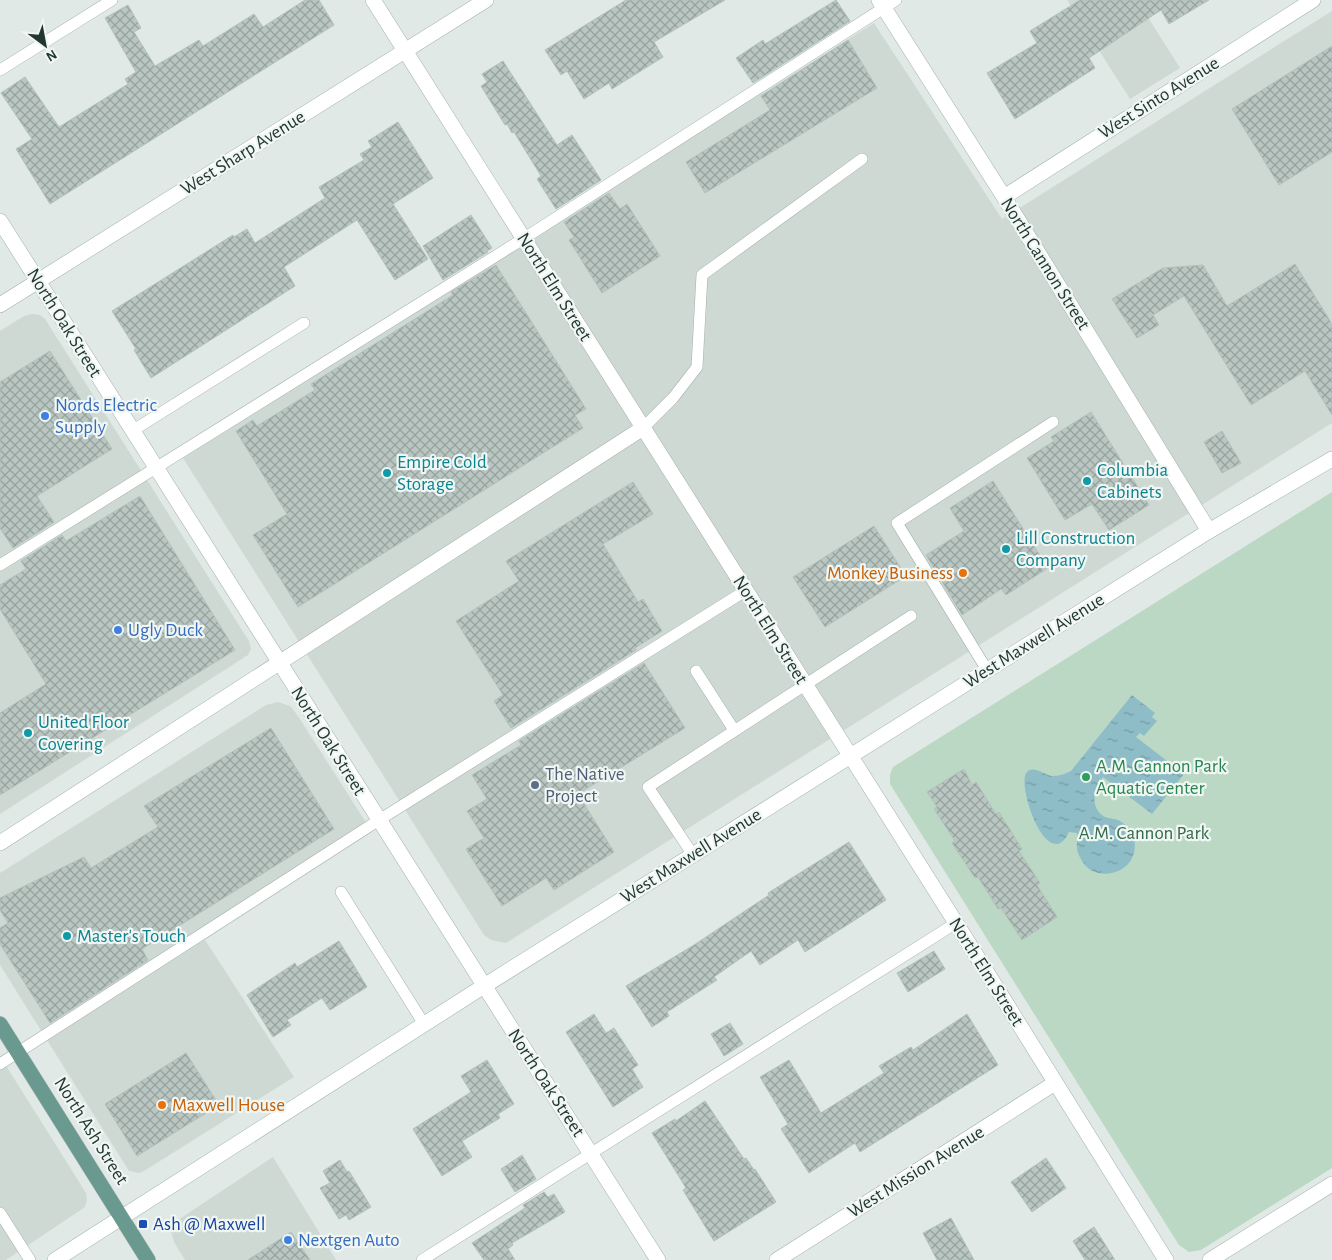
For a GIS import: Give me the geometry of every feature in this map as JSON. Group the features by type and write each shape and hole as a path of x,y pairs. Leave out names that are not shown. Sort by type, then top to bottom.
{"main road":[{"name":"North Ash Street","path":"0,1024 148,1260"}],"street":[{"name":"North Elm Street","path":"373,0 851,756 1166,1260"},
{"name":"West Sharp Avenue","path":"0,305 486,0"},
{"name":"West Sinto Avenue","path":"1004,196 1313,0"},
{"name":"North Cannon Street","path":"886,2 1210,531"},
{"name":"North Oak Street","path":"0,221 658,1260"},
{"path":"0,843 643,428"},
{"name":"West Maxwell Avenue","path":"55,1260 484,986 987,670 1210,531 1332,459"},
{"name":"West Mission Avenue","path":"777,1260 1055,1083"},
{"path":"1210,1260 1332,1184"}],"lane":[{"path":"0,70 112,0"},
{"path":"0,565 524,239 886,2"},
{"path":"643,428 673,398 697,367 702,275 862,159"},
{"path":"132,431 304,323"},
{"path":"987,670 897,523 1053,422"},
{"path":"0,1064 379,820 745,591"},
{"path":"693,855 648,786 910,616"},
{"path":"696,671 734,730"},
{"path":"341,892 424,1024"},
{"path":"422,1260 956,923"},
{"path":"0,1213 30,1260"}],"shaded area":[{"path":"1067,0 1137,0 1180,68 1130,99"},
{"path":"1332,11 1332,423 506,943 491,940 484,935 183,458 874,23 1002,219"},
{"path":"40,315 45,319 249,641 251,649 248,655 0,814 0,331 24,316"},
{"path":"278,702 290,706 298,716 372,832 205,940 294,1077 144,1171 139,1173 129,1171 0,965 0,873 266,705"},
{"path":"0,1056 86,1193 87,1200 85,1207 6,1260 0,1260"},
{"path":"273,1157 336,1260 185,1260 174,1242 171,1231 178,1220"}],"green space":[{"name":"A.M. Cannon Park","path":"1332,492 1332,1168 1201,1250 1189,1252 1179,1245 890,784 890,775 893,767"}],"water":[{"path":"1132,695 1155,713 1152,717 1157,721 1144,736 1140,733 1136,737 1184,774 1152,814 1103,777 1096,792 1096,808 1105,817 1118,820 1129,828 1134,838 1135,849 1131,860 1120,870 1113,873 1098,873 1085,866 1077,849 1077,833 1069,832 1061,843 1052,843 1043,836 1029,808 1024,780 1027,772 1030,770 1052,776 1062,775 1071,771"}],"building":[{"path":"305,0 319,0 334,25 50,204 16,149 32,139 1,93 25,77 59,127 128,84 125,79 136,72 105,18 128,5 141,28 134,32 155,66 199,40 203,46 254,14 263,27"},
{"path":"626,0 725,0 654,42 663,57 612,89 609,83 584,99 567,71 561,75 545,50"},
{"path":"836,0 850,21 753,83 736,58 763,40 765,44"},
{"path":"1080,0 1209,0 1169,24 1161,10 1089,58 1095,68 1015,119 987,73 1037,43 1030,31"},
{"path":"848,40 877,88 705,193 686,162 770,110 761,96"},
{"path":"1332,46 1332,152 1279,185 1232,109"},
{"path":"503,61 557,145 572,135 601,180 556,209 537,179 541,176 514,132 512,133 507,124 505,125 481,86 487,82 482,74"},
{"path":"398,122 433,178 393,204 428,259 395,280 357,220 284,267 295,286 151,378 134,350 136,349 112,311 233,235 234,237 247,229 255,243 325,198 319,187 364,160 360,154 372,147 368,141"},
{"path":"609,193 620,209 627,204 660,256 602,293 569,240 574,237 564,222"},
{"path":"471,215 492,248 443,280 423,246"},
{"path":"1295,264 1332,324 1332,415 1305,371 1251,405 1184,296 1153,315 1159,325 1137,338 1112,299 1163,268 1203,265 1227,306"},
{"name":"Empire Cold Storage","path":"496,265 586,409 575,415 583,428 298,607 253,535 287,514 236,431 253,420 257,426 315,390 311,384 453,295 451,292"},
{"name":"Nords Electric Supply","path":"50,351 112,449 37,496 54,522 13,548 0,528 0,382"},
{"name":"Columbia Cabinets","path":"1091,412 1149,505 1109,530 1092,504 1065,520 1027,458 1054,441 1051,437"},
{"path":"1222,431 1241,463 1222,473 1204,442"},
{"name":"Lill Construction Company","path":"993,481 1048,568 1006,595 1001,589 962,615 926,555 964,531 950,508"},
{"path":"633,482 653,514 603,544 638,602 643,599 662,631 635,648 636,650 511,728 494,701 503,695 456,621 519,581 506,561"},
{"name":"Ugly Duck","path":"140,496 235,650 0,795 0,713 46,684 0,609 0,585 26,569 21,561 62,535 66,541"},
{"path":"874,526 906,576 825,627 793,577"},
{"name":"The Native Project","path":"644,663 685,728 578,794 614,852 554,890 546,878 502,906 466,849 484,838 467,811 487,799 472,775 521,745 519,741"},
{"path":"271,728 334,829 142,949 148,960 50,1023 0,944 0,928 8,923 0,910 0,898 84,857 91,868 158,827 144,806"},
{"path":"964,769 972,785 976,782 996,814 999,812 1022,849 1019,851 1040,883 1037,885 1057,917 1022,940 1001,908 998,909 978,877 975,878 952,843 955,841 934,809 937,807 927,792"},
{"path":"849,842 886,900 805,952 798,940 760,965 751,951 714,977 717,980 667,1012 669,1016 652,1027 626,986 694,945 769,895 768,893"},
{"path":"339,941 367,987 330,1010 322,998 287,1020 291,1025 273,1037 247,995 295,963 297,967"},
{"path":"934,951 945,969 908,992 897,973"},
{"path":"594,1014 606,1033 614,1028 638,1065 632,1069 643,1087 613,1107 566,1032"},
{"path":"967,1014 998,1065 860,1152 855,1143 809,1173 781,1129 788,1124 760,1077 789,1060 821,1113 884,1073 879,1066 911,1047 913,1050"},
{"path":"730,1023 743,1044 724,1056 711,1034"},
{"name":"Maxwell House","path":"186,1053 219,1105 137,1156 105,1104"},
{"path":"487,1060 514,1104 498,1114 500,1118 462,1141 472,1157 442,1176 413,1129 471,1092 461,1076"},
{"path":"705,1101 744,1159 746,1158 755,1169 776,1202 714,1241 683,1190 686,1188 652,1133 675,1119 676,1121"},
{"path":"522,1155 536,1179 515,1192 501,1169"},
{"path":"1046,1158 1066,1188 1032,1212 1011,1182"},
{"path":"340,1160 371,1207 349,1220 346,1215 339,1219 320,1188 330,1183 323,1171"},
{"path":"544,1192 548,1197 554,1194 565,1212 512,1243 513,1245 508,1249 515,1260 484,1260 472,1243 525,1208 523,1205"},
{"path":"951,1218 974,1260 937,1260 923,1233"},
{"path":"1094,1227 1115,1260 1085,1260 1073,1241"},
{"name":"Nextgen Auto","path":"291,1232 310,1260 248,1260"}],"place":[{"name":"Nords Electric Supply","path":"45,416"},
{"name":"Empire Cold Storage","path":"387,473"},
{"name":"Columbia Cabinets","path":"1087,481"},
{"name":"Lill Construction Company","path":"1006,549"},
{"name":"Monkey Business","path":"963,573"},
{"name":"Ugly Duck","path":"118,630"},
{"name":"United Floor Covering","path":"28,733"},
{"name":"A.M. Cannon Park Aquatic Center","path":"1086,777"},
{"name":"The Native Project","path":"535,785"},
{"name":"Master's Touch","path":"67,936"},
{"name":"Maxwell House","path":"162,1105"},
{"name":"Ash @ Maxwell","path":"143,1224"},
{"name":"Nextgen Auto","path":"288,1240"}]}
